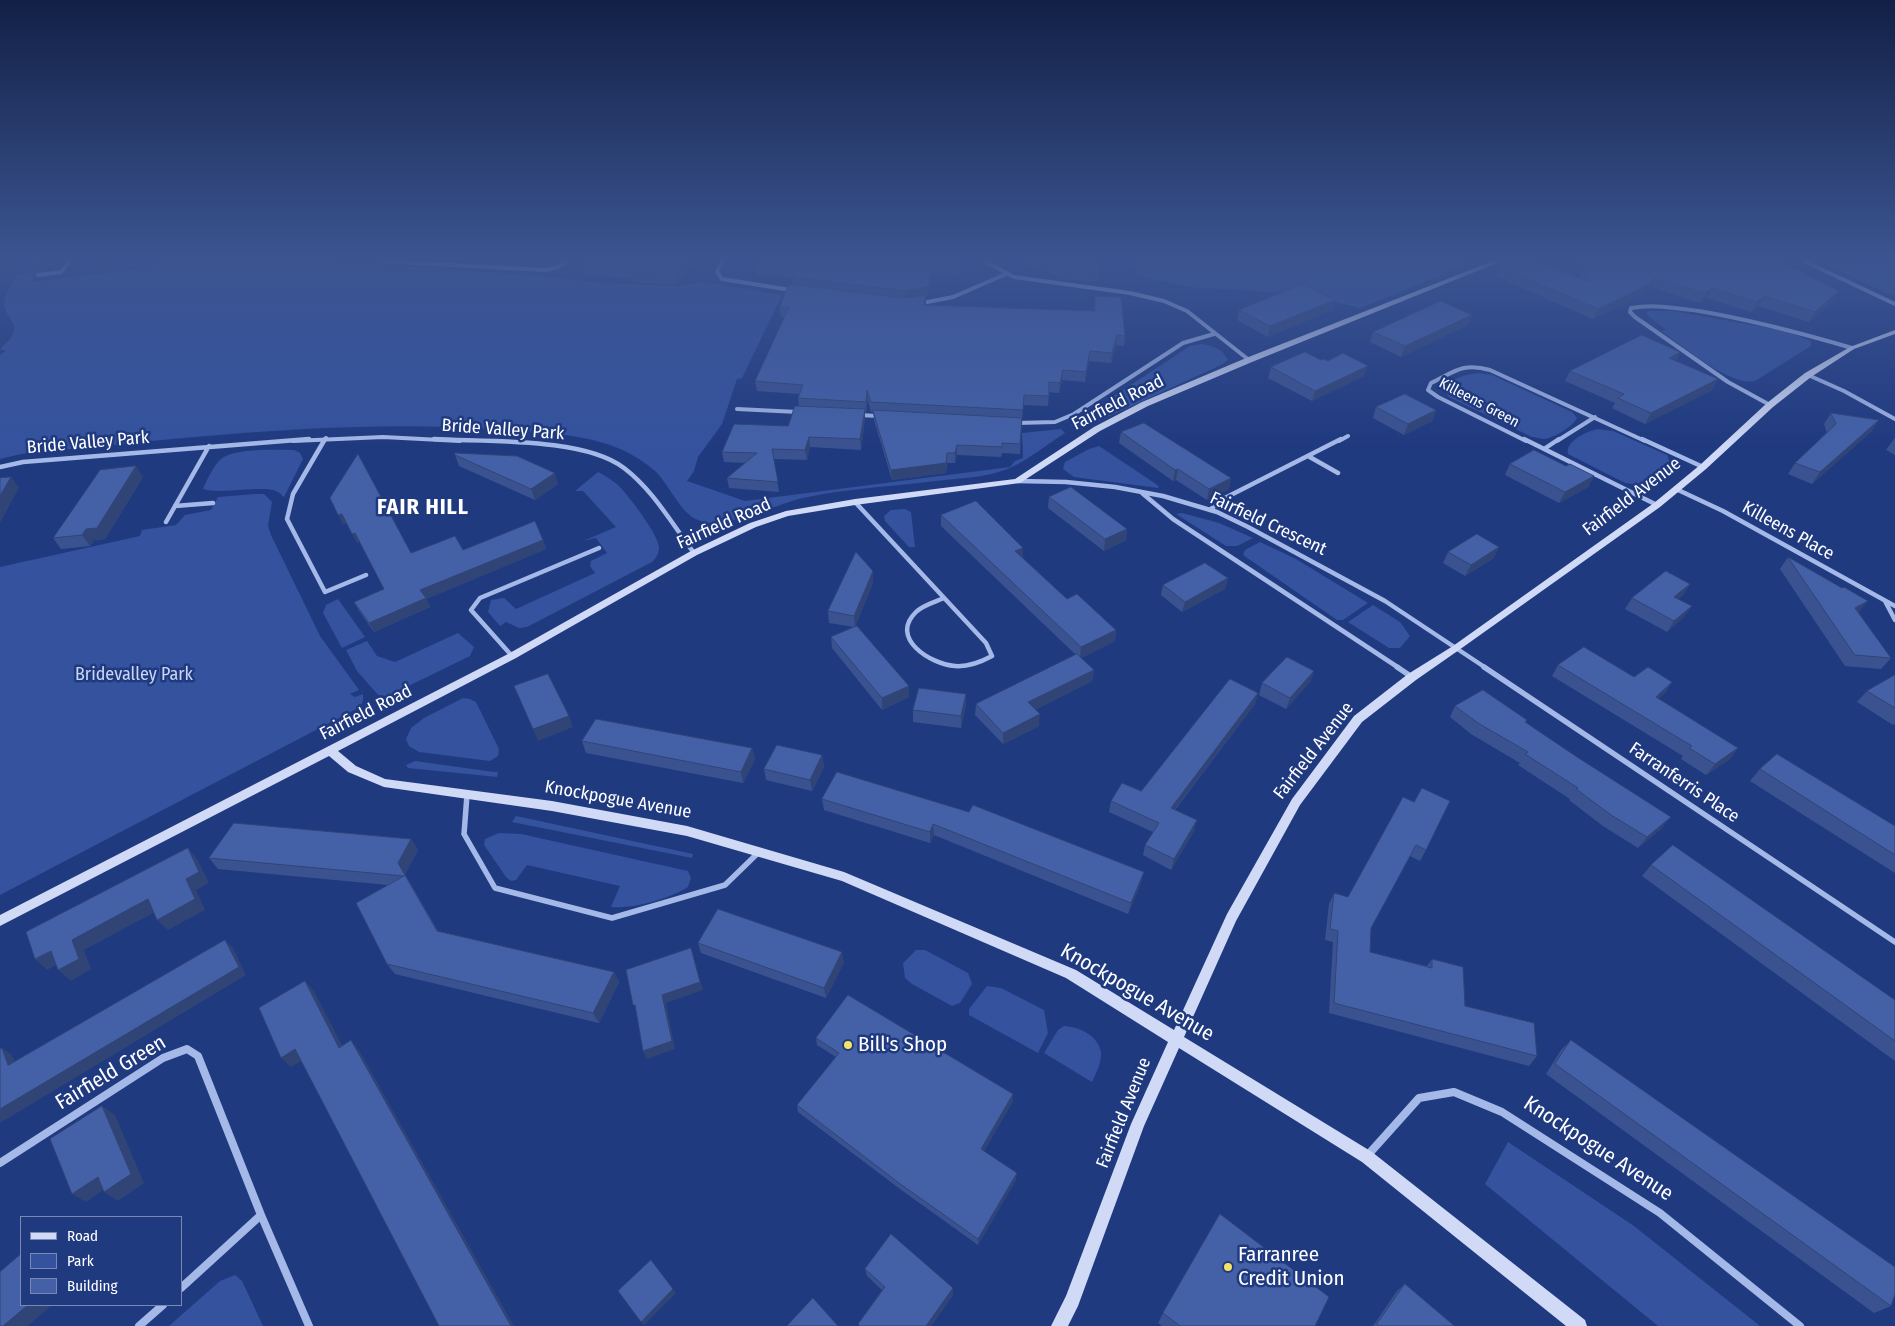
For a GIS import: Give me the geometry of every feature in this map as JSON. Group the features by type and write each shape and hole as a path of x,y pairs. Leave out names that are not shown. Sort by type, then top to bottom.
{"street":[{"path":"1201,323 1249,360"},
{"name":"Fairfield Road","path":"0,921 512,656 694,553 772,518 855,502 1017,481 1112,420 1249,360 1343,323"},
{"path":"1642,323 1728,382 1770,405"},
{"path":"1754,323 1800,332 1852,348"},
{"name":"Fairfield Avenue","path":"1059,1326 1072,1300 1138,1124 1231,918 1296,802 1358,719 1412,676 1456,648 1657,505 1703,467 1770,405 1808,375 1852,348 1895,332"},
{"path":"1009,423 1055,422 1074,414 1183,343 1214,334"},
{"name":"Killeens Green","path":"1657,505 1438,397 1428,390 1431,383 1466,366 1477,366 1490,370 1703,467"},
{"path":"1808,375 1844,391 1895,419"},
{"path":"737,409 802,412"},
{"path":"856,415 886,416"},
{"path":"1544,449 1595,417"},
{"path":"1210,510 1221,500 1348,436"},
{"name":"Bride Valley Park","path":"0,467 22,462 326,438 383,437 554,445 574,448 622,466 634,476 694,553"},
{"path":"326,438 293,494 287,519 325,592 366,575"},
{"path":"166,522 210,446"},
{"path":"1308,456 1338,473"},
{"name":"Fairfield Crescent","path":"1017,481 1072,482 1142,493 1210,510 1237,521 1330,570 1385,601 1456,648"},
{"name":"Killeens Place","path":"1676,489 1723,511 1895,606"},
{"path":"1142,493 1173,519 1412,676"},
{"path":"855,502 986,643 992,656 982,662 956,666 931,661 909,641 906,629 910,620 917,612 944,598"},
{"path":"175,506 213,503"},
{"path":"512,656 471,610 480,598 599,548"},
{"path":"1885,600 1895,620"},
{"name":"Farranferris Place","path":"1456,648 1895,942"},
{"name":"Knockpogue Avenue","path":"329,750 352,769 384,782 552,806 687,831 844,877 1071,974 1367,1157 1579,1326"},
{"path":"467,795 464,834 495,888 612,918 725,885 759,852"},
{"name":"Fairfield Green","path":"0,1162 163,1058 187,1049 198,1056 261,1215 309,1326"},
{"name":"Knockpogue Avenue","path":"1367,1157 1419,1098 1454,1092 1502,1112 1660,1214 1800,1326"},
{"path":"182,1287 261,1215"},
{"path":"139,1326 162,1306"}],"green space":[{"path":"13,323 769,323 742,378 737,379 722,424 698,457 694,471 687,481 745,501 1010,467 1015,461 1023,458 1022,433 1061,429 1065,433 1020,463 998,472 975,477 856,489 803,498 735,520 709,523 698,520 686,511 655,471 638,458 599,442 578,437 535,432 434,427 316,429 139,442 21,454 0,459 0,355 6,351 0,349 11,338 15,328"},
{"path":"1657,323 1740,323 1786,331 1811,341 1811,346 1755,381 1745,381 1733,378 1706,364 1661,331 1666,330"},
{"path":"1201,344 1217,348 1228,360 1221,365 1079,430 1070,425 1190,346"},
{"path":"1479,373 1492,375 1572,412 1577,418 1562,432 1553,437 1544,439 1532,437 1449,397 1444,390 1450,382 1459,377"},
{"path":"1597,429 1613,431 1667,455 1670,463 1639,485 1625,483 1568,454 1568,449 1573,441 1587,432"},
{"path":"1099,446 1159,487 1074,477 1063,469 1065,462 1089,449"},
{"path":"294,450 300,453 303,459 284,497 278,492 264,489 211,491 203,489 214,467 221,459 231,454 248,451"},
{"path":"598,472 621,488 631,500 658,542 658,554 652,562 527,627 519,628 506,622 500,626 488,612 491,600 504,598 516,609 595,573 590,566 591,561 607,553 596,538 583,541 616,527 583,491 575,491"},
{"name":"Bridevalley Park","path":"264,494 272,502 268,526 271,535 320,636 359,690 350,694 355,697 363,694 360,707 0,895 0,567 140,536 142,530 176,525 185,515 211,510 218,497"},
{"path":"905,509 911,512 915,547 909,547 885,521 884,516 891,510"},
{"path":"1182,513 1219,523 1253,538 1237,546 1226,546 1176,514"},
{"path":"1260,542 1296,559 1368,603 1343,620 1337,620 1243,555 1245,550"},
{"path":"338,599 365,637 342,648 323,613 326,605"},
{"path":"1373,605 1400,622 1410,636 1400,648 1389,648 1348,622"},
{"path":"458,633 474,647 470,656 388,696 379,696 357,671 346,650 367,641 377,656 395,662"},
{"path":"463,698 476,702 499,749 498,756 490,761 419,752 409,746 406,739 411,728 424,718"},
{"path":"415,761 498,772 497,777 408,768 406,765"},
{"path":"516,816 693,854 692,858 512,822"},
{"path":"499,833 521,834 688,871 691,878 688,887 661,899 640,905 611,907 620,886 527,865 516,880 511,881 506,877 484,845 485,839"},
{"path":"916,950 925,950 968,973 972,984 960,1003 952,1006 912,984 905,978 903,963"},
{"path":"987,986 1001,988 1044,1010 1048,1033 1038,1053 969,1015 969,1009"},
{"path":"1064,1026 1082,1030 1092,1037 1099,1046 1101,1059 1092,1082 1044,1053 1058,1030"},
{"path":"1508,1142 1634,1226 1760,1326 1658,1326 1485,1184"},
{"path":"235,1275 242,1281 263,1326 169,1326 220,1281"}],"building":[{"path":"782,323 1124,323 1125,336 1117,335 1112,353 1090,351 1086,372 1063,370 1060,383 1049,382 1049,396 1024,395 1023,410 871,402 867,390 866,402 798,398 803,385 755,381"},
{"path":"1264,323 1278,323 1270,326"},
{"path":"1393,323 1455,323 1405,346 1373,332"},
{"path":"1642,335 1680,352 1669,358 1718,379 1651,413 1618,398 1624,394 1570,371"},
{"path":"1305,352 1321,360 1328,361 1343,353 1368,366 1315,391 1271,367"},
{"path":"1405,394 1436,410 1408,424 1376,407"},
{"path":"795,406 865,409 860,439 809,437 805,450 772,449 778,482 727,478 757,453 722,452 734,424 788,426"},
{"path":"873,410 1022,418 1020,444 1002,443 1002,447 957,445 955,453 947,453 946,463 891,470"},
{"path":"1831,413 1879,420 1820,472 1795,463 1836,424"},
{"path":"1144,423 1231,478 1209,489 1178,469 1175,470 1121,432"},
{"path":"1534,450 1566,466 1570,464 1594,476 1565,492 1510,464"},
{"path":"455,453 517,456 555,473 531,489 455,455"},
{"path":"358,454 411,553 455,536 463,550 535,521 543,540 420,590 426,598 369,623 354,602 384,589 355,533 352,534 342,514 338,515 330,498"},
{"path":"136,466 97,528 86,529 82,535 53,538 100,470"},
{"path":"11,477 0,496 0,478"},
{"path":"1071,487 1127,529 1105,539 1049,497"},
{"path":"976,501 1023,548 1015,551 1067,599 1077,594 1116,630 1081,647 941,515"},
{"path":"1477,534 1499,547 1471,565 1448,552"},
{"path":"856,552 873,571 854,616 828,611"},
{"path":"1788,557 1868,601 1855,608 1891,658 1855,655"},
{"path":"1205,563 1228,578 1185,602 1163,585"},
{"path":"1666,571 1690,584 1674,597 1692,606 1674,621 1632,598"},
{"path":"857,626 909,686 882,698 831,637"},
{"path":"1584,647 1634,677 1648,667 1672,682 1656,697 1738,748 1715,764 1689,748 1692,746 1558,665"},
{"path":"1077,654 1094,670 1028,702 1040,714 1003,733 976,704"},
{"path":"1287,657 1314,671 1290,698 1262,683"},
{"path":"548,674 569,716 533,729 514,686"},
{"path":"1895,675 1895,708 1867,691"},
{"path":"1230,679 1258,693 1171,808 1197,820 1174,859 1145,845 1159,823 1111,801 1122,783 1141,791"},
{"path":"919,688 966,694 961,716 913,710"},
{"path":"1483,690 1527,720 1525,722 1671,817 1647,837 1611,815 1576,789 1578,788 1525,754 1528,752 1478,723 1455,706"},
{"path":"596,719 752,748 741,772 582,741"},
{"path":"777,745 822,755 810,780 764,769"},
{"path":"1777,754 1895,826 1895,855 1760,769"},
{"path":"837,772 969,812 973,805 1144,872 1131,903 933,824 930,832 822,799"},
{"path":"1422,788 1450,801 1426,850 1416,845 1371,928 1370,952 1432,968 1432,959 1463,967 1465,1006 1534,1023 1537,1056 1334,1003 1338,931 1330,929 1334,893 1348,897 1403,797 1414,802"},
{"path":"234,823 411,839 398,863 437,931 614,972 593,1013 387,964 356,903 404,876 209,858"},
{"path":"1673,845 1895,1000 1895,1041 1651,865"},
{"path":"188,848 199,872 186,879 195,899 157,920 148,899 72,940 79,959 58,970 51,951 35,959 26,932"},
{"path":"718,909 842,952 824,988 698,943"},
{"path":"225,940 239,967 0,1109 0,1049 2,1048 8,1065"},
{"path":"691,948 700,982 662,995 672,1041 643,1051 635,1005 633,1005 626,970"},
{"path":"305,981 339,1048 351,1040 511,1326 439,1326 295,1049 281,1058 259,1008"},
{"path":"848,995 1013,1094 981,1149 1017,1173 978,1239 899,1183 797,1105 839,1053 816,1038"},
{"path":"1571,1040 1895,1267 1895,1294 1891,1306 1555,1064"},
{"path":"102,1106 131,1174 104,1192 98,1177 72,1194 50,1139"},
{"name":"Farranree Credit Union","path":"1220,1214 1329,1297 1315,1326 1180,1326 1163,1313"},
{"path":"891,1234 953,1288 926,1326 860,1326 858,1324 885,1287 865,1269"},
{"path":"20,1255 20,1306 27,1306 3,1326 0,1326 0,1272"},
{"path":"651,1260 673,1289 641,1322 618,1291"},
{"path":"1405,1284 1454,1326 1379,1326 1377,1324"},
{"path":"813,1298 838,1326 787,1326"}],"place":[{"name":"Bill's Shop","path":"848,1045"},
{"name":"Farranree Credit Union","path":"1228,1267"}],"district":[{"name":"FAIR HILL","path":"423,508"}]}
